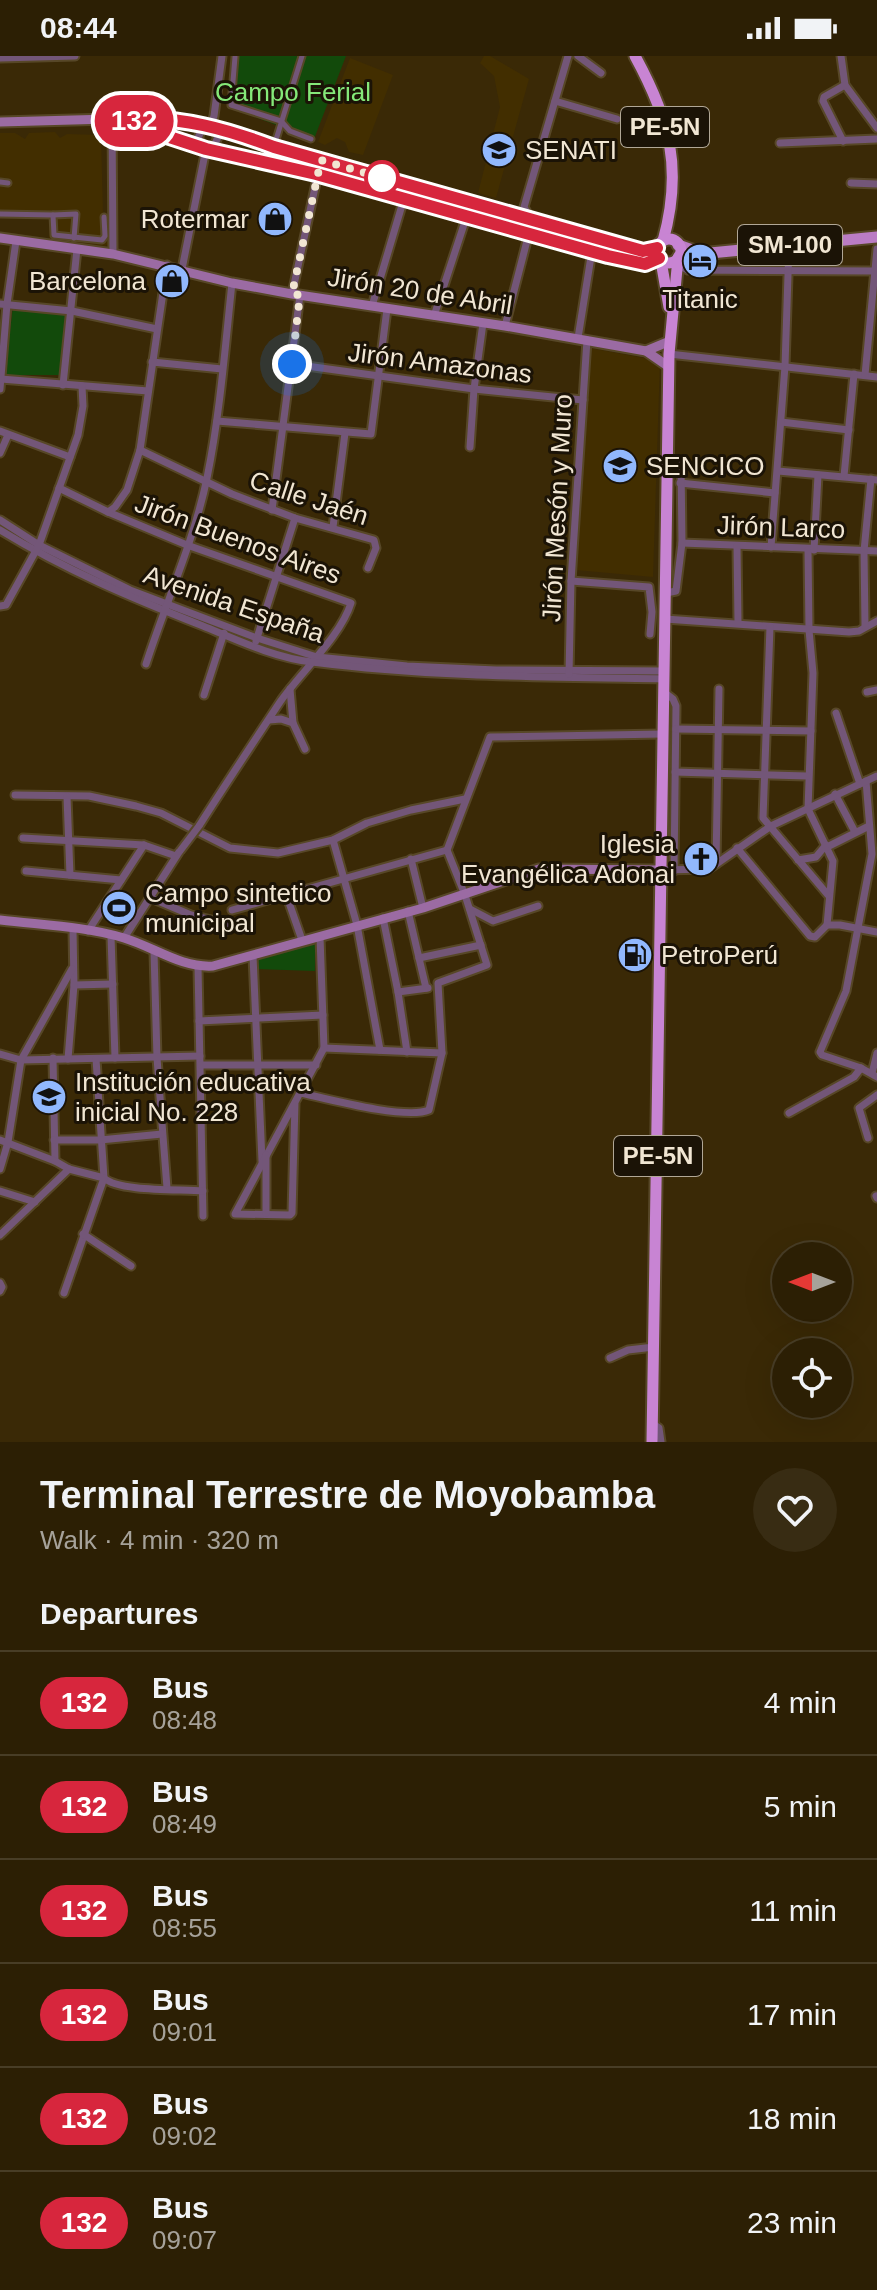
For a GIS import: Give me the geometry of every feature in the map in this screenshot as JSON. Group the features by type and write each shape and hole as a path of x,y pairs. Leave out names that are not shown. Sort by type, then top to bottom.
{"highway":[{"name":"PE-5N","path":"635,56 657,97 674,173 672,204 660,252 671,318"},
{"name":"PE-5N","path":"652,1442 669,347 678,253 672,204"},
{"path":"660,252 678,253"},
{"path":"660,252 668,263 678,253"}],"main road":[{"path":"0,122 146,118 228,130 274,147 530,220 643,251 660,252"},
{"path":"131,120 148,130 206,149 316,174 645,264 660,252"},
{"name":"SM-100","path":"678,253 877,237"},
{"name":"Jirón 20 de Abril","path":"0,238 113,254 296,295 505,326 646,351"},
{"path":"646,351 669,347"},
{"path":"646,351 669,367"},
{"path":"0,920 124,938 198,967 213,966 423,908 539,869 661,870"}],"street":[{"path":"0,58 75,56"},
{"path":"182,269 206,149 198,138 201,131 210,127 214,116 222,56"},
{"path":"235,56 231,105 281,121 290,131 311,139"},
{"path":"274,147 302,56"},
{"path":"505,326 529,233 530,220 524,207 568,56"},
{"path":"578,56 601,73"},
{"path":"841,56 845,85 877,128"},
{"path":"843,141 823,101 824,97 845,85"},
{"path":"555,101 617,119"},
{"path":"112,119 113,254"},
{"path":"206,149 213,146 218,137 210,127"},
{"path":"780,143 877,139"},
{"path":"272,510 285,427 296,295 321,160"},
{"path":"0,182 8,183"},
{"path":"851,183 877,184"},
{"path":"372,306 408,185"},
{"path":"434,316 471,203"},
{"path":"0,214 76,214 74,239"},
{"path":"53,215 54,235 74,239 102,240 105,236 104,217"},
{"name":"Jirón Mesón y Muro","path":"569,674 571,581 583,400 582,339 594,238"},
{"path":"0,389 4,304 16,241"},
{"path":"771,547 785,366 789,245"},
{"path":"63,385 77,249"},
{"path":"865,375 877,249"},
{"path":"678,253 688,270 875,271"},
{"path":"108,512 127,490 140,450 167,265"},
{"path":"146,664 206,480 217,421 232,283"},
{"path":"4,304 72,311 157,329"},
{"path":"217,421 371,434 387,309"},
{"path":"470,447 483,323"},
{"path":"669,347 877,377"},
{"path":"152,362 222,369"},
{"name":"Jirón Amazonas","path":"292,364 474,389 583,400"},
{"path":"844,476 854,374"},
{"path":"1,379 148,391"},
{"path":"0,606 6,605 37,549 78,435 83,406 82,386"},
{"path":"781,422 849,430"},
{"path":"0,453 4,433 70,457"},
{"path":"333,527 345,433"},
{"name":"Calle Jaén","path":"140,450 272,510 376,542 368,568"},
{"path":"666,593 676,591 682,543 680,461 668,456"},
{"path":"778,471 874,479 864,551 865,626"},
{"path":"737,848 807,934 815,937 827,925 833,861 808,809 807,776 813,673 809,630 811,550 818,475"},
{"path":"680,483 775,493"},
{"name":"Jirón Buenos Aires","path":"59,488 187,545 277,579 348,600 352,605 314,660"},
{"path":"255,642 295,518"},
{"name":"Avenida España","path":"0,520 37,549"},
{"name":"Avenida España","path":"0,530 126,597 314,660 407,672 664,675"},
{"name":"Jirón Larco","path":"682,543 877,551"},
{"path":"737,546 738,623"},
{"path":"571,581 651,588 650,634"},
{"path":"652,612 770,627 849,632 859,631 877,621"},
{"path":"770,627 763,818 828,895"},
{"path":"204,695 225,630"},
{"path":"124,938 290,689 314,660"},
{"path":"290,689 293,723 305,749"},
{"path":"716,864 719,689"},
{"path":"867,692 877,690"},
{"path":"664,692 675,702 674,871"},
{"path":"836,713 863,782 872,854 846,991 820,1050 822,1055 875,1075 877,1053"},
{"path":"269,720 281,719 293,723"},
{"path":"676,729 811,731"},
{"path":"301,1093 358,1106 423,1112 431,1106 442,1053 439,982 486,966 470,909 447,850 491,737 662,734"},
{"path":"675,772 807,776"},
{"path":"661,870 702,870 716,864 771,826 877,776"},
{"path":"835,794 855,832"},
{"path":"15,795 89,796 161,813 230,848 278,853 333,840 367,823 411,810 465,799"},
{"path":"67,797 70,875"},
{"path":"798,860 816,857 827,846 869,826"},
{"path":"23,838 144,845 178,854"},
{"path":"333,840 357,925 380,1050"},
{"path":"88,931 144,845"},
{"path":"232,910 447,850"},
{"path":"411,859 423,908"},
{"path":"26,871 121,880"},
{"path":"286,894 302,940"},
{"path":"151,898 191,915 236,926"},
{"path":"470,909 490,921 538,906"},
{"path":"408,911 426,988"},
{"path":"383,918 407,1052"},
{"path":"827,925 877,932"},
{"path":"68,1059 74,985 73,930"},
{"path":"111,936 115,1058"},
{"path":"295,1103 292,1213 235,1212 324,1048 320,937"},
{"path":"419,958 481,945"},
{"path":"154,952 157,1058 167,1188"},
{"path":"253,956 262,1161"},
{"path":"198,967 203,1216"},
{"path":"0,1169 21,1060 72,969"},
{"path":"74,985 113,984"},
{"path":"398,992 438,987"},
{"path":"199,1021 323,1015"},
{"path":"324,1048 442,1053"},
{"path":"0,1054 21,1060 157,1058 259,1065 316,1065"},
{"path":"53,1058 55,1161"},
{"path":"64,1293 104,1178 96,1059"},
{"path":"789,1113 854,1077 861,1068"},
{"path":"868,1138 859,1108 877,1095"},
{"path":"54,1140 100,1140 162,1134"},
{"path":"4,1141 69,1169 104,1178 111,1184 203,1191"},
{"path":"266,1152 266,1213"},
{"path":"0,1235 69,1169"},
{"path":"0,1191 35,1202"},
{"path":"83,1234 131,1266"},
{"path":"0,1283 0,1291"},
{"path":"610,1358 628,1350 654,1347"},
{"path":"653,1424 659,1428 661,1442"}],"shaded area":[{"name":"SENATI","path":"484,56 490,56 529,79 496,198 478,193 500,107 494,76 480,63"},
{"path":"350,58 393,75 363,155 349,152 345,142 337,138 325,145 318,142"},
{"path":"55,132 60,138 67,134 101,135 103,214 109,221 109,244 105,246 49,239 49,219 0,218 0,133 15,133 25,139 29,133"},
{"name":"SENCICO","path":"590,348 660,361 653,577 576,570"}],"green space":[{"name":"Campo Ferial","path":"235,56 346,56 314,139 230,108"},
{"path":"13,306 68,311 59,375 5,375"},
{"path":"315,943 315,971 255,969 254,960"}],"bus line":[{"name":"132","path":"657,248 643,251 570,232 274,147 228,130 146,118 131,120 148,130 206,149 316,174 608,256 645,264 659,258"}],"place":[{"name":"SENATI","path":"499,150"},
{"name":"Rotermar","path":"275,219"},
{"name":"Titanic","path":"700,261"},
{"name":"Barcelona","path":"172,281"},
{"name":"SENCICO","path":"620,466"},
{"name":"Iglesia Evangélica Adonai","path":"701,859"},
{"name":"Campo sintetico municipal","path":"119,908"},
{"name":"PetroPerú","path":"635,955"},
{"name":"Institución educativa inicial No. 228","path":"49,1097"}],"route":[{"path":"292,364 300,295 292,294 321,160 382,178"}]}
